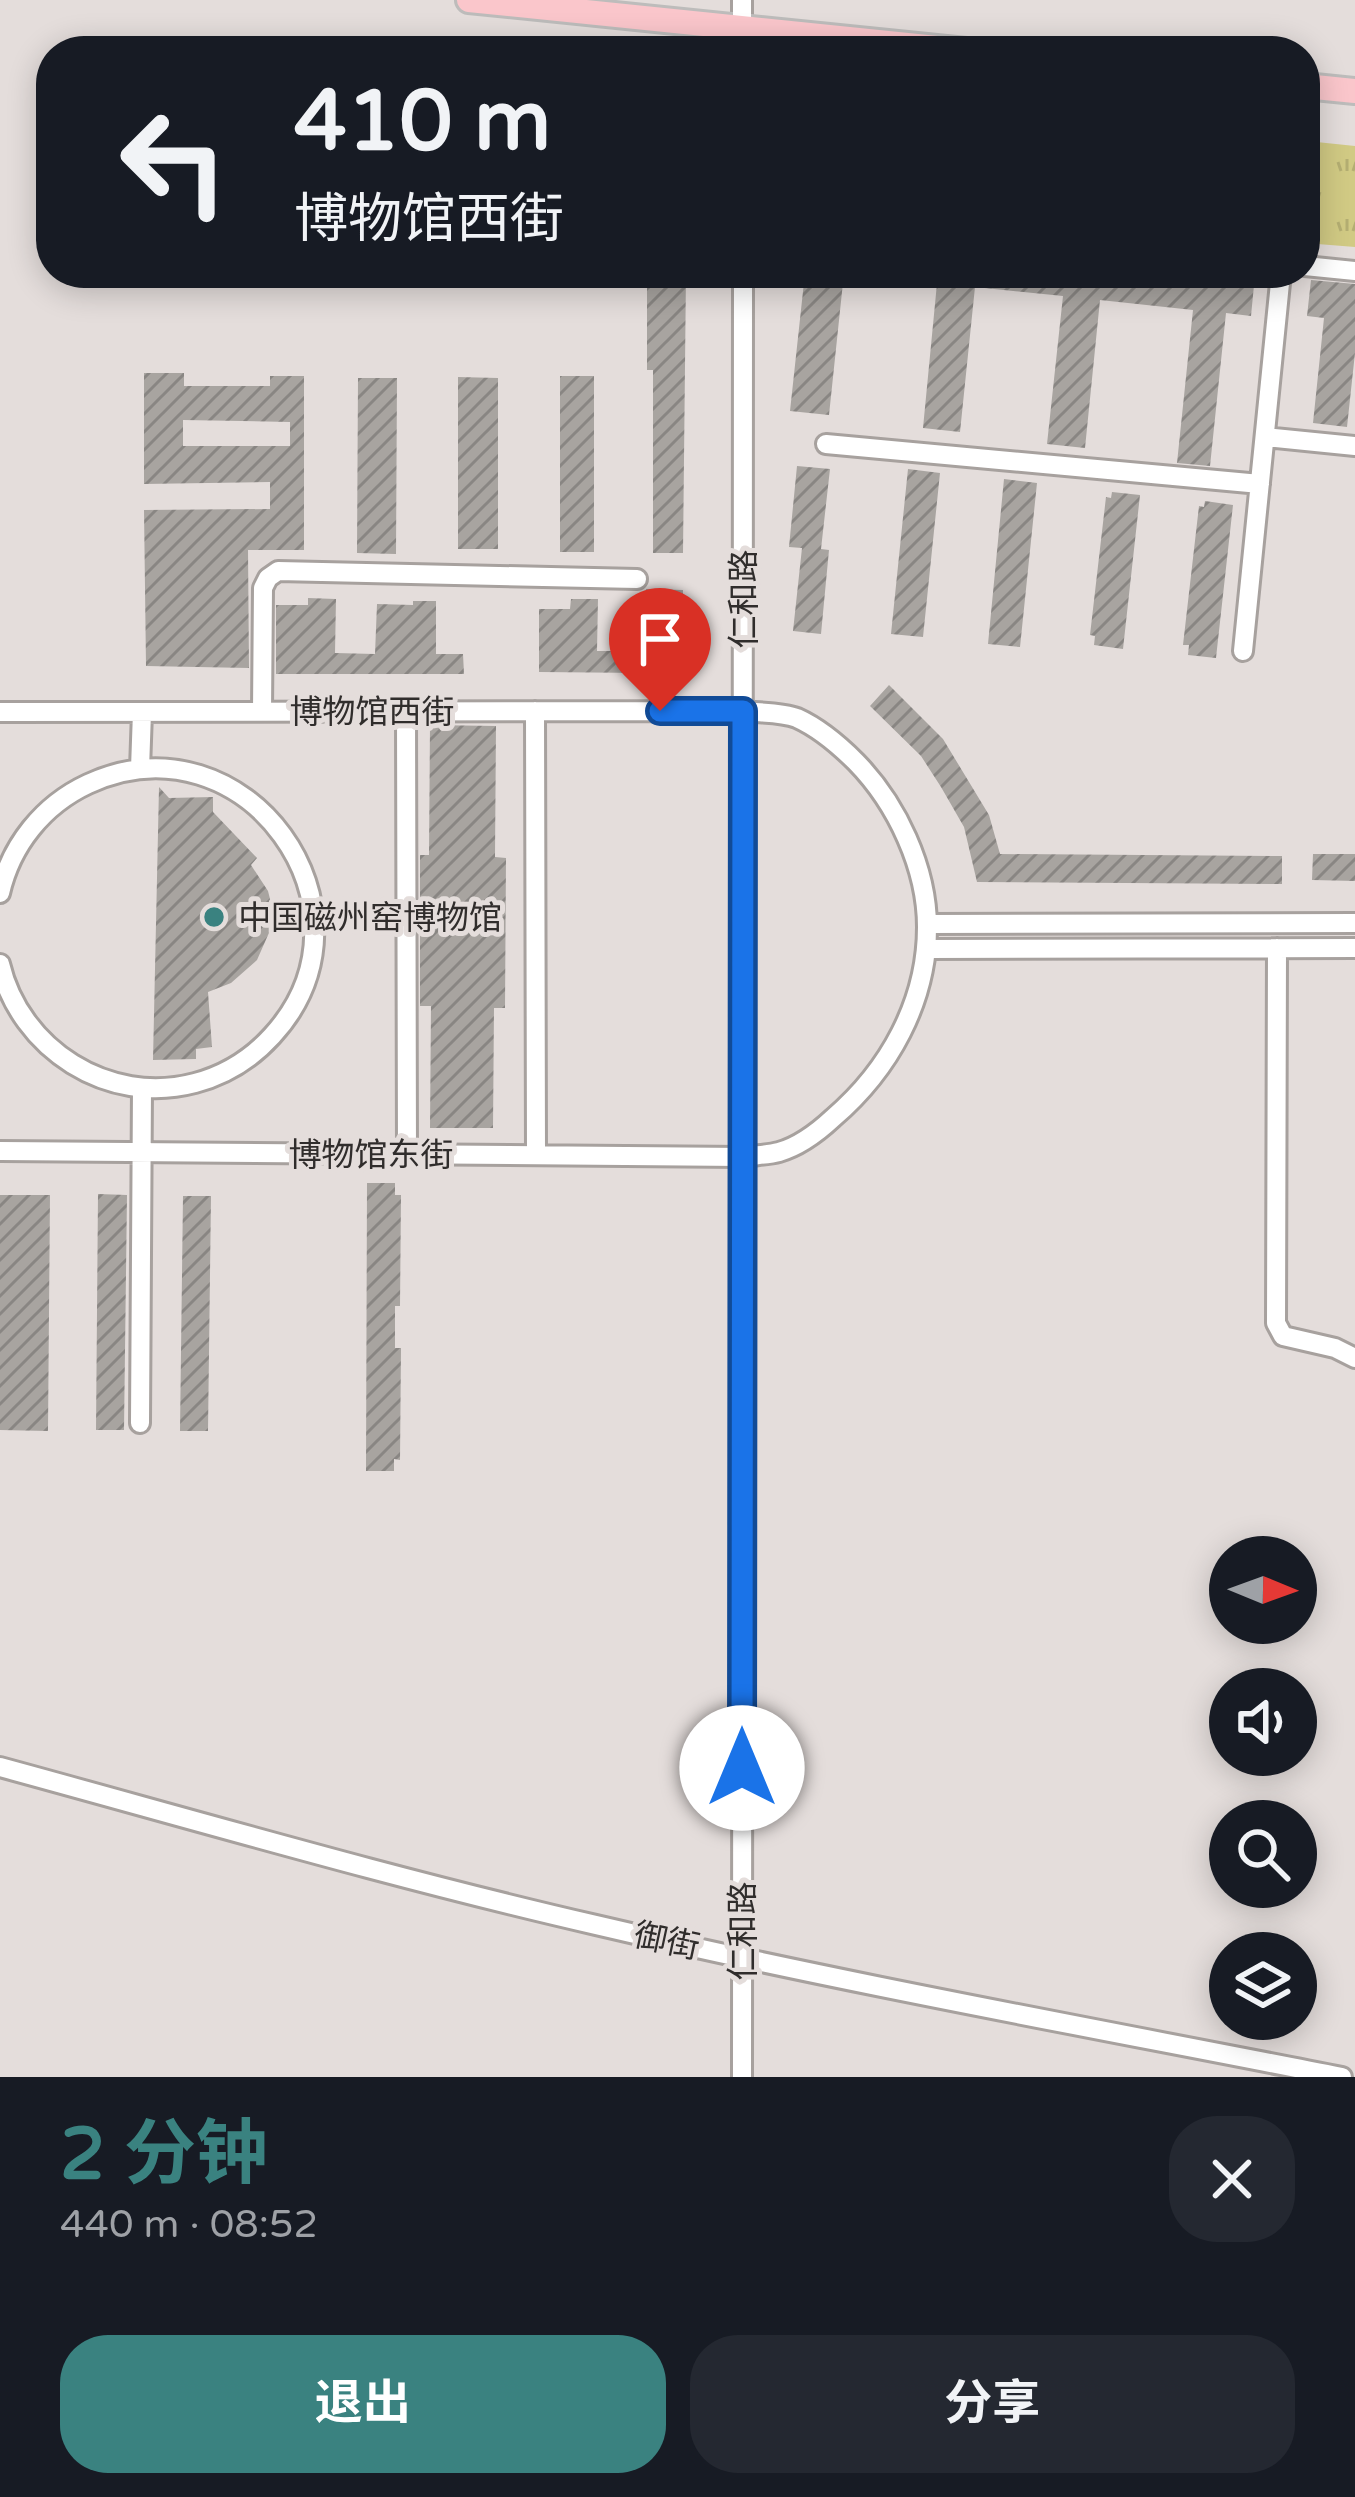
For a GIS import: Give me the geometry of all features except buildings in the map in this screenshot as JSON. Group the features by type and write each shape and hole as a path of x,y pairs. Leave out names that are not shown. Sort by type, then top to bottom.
{"main road":[{"path":"469,0 715,36"},
{"path":"1320,88 1355,91"}],"street":[{"path":"742,0 742,36"},
{"path":"1320,268 1355,272"},
{"name":"仁和路","path":"742,288 742,2077"},
{"path":"1244,651 1280,288"},
{"path":"1265,436 1355,446"},
{"path":"826,445 1260,484"},
{"path":"262,711 263,588 278,571 637,579"},
{"path":"406,711 406,1154"},
{"path":"535,711 536,1155"},
{"name":"博物馆西街","path":"0,712 743,711 795,717 838,744 871,778 894,812 923,887 927,924"},
{"path":"140,769 142,712"},
{"path":"0,893 20,842 43,814 72,792 105,776 140,769 179,770 217,781 266,813 299,861 314,918 311,957 300,994 266,1042 236,1066 200,1082 161,1088 106,1081 73,1066 44,1044 21,1016 0,964"},
{"path":"927,924 1355,923"},
{"name":"博物馆东街","path":"0,1151 743,1157 779,1152 809,1138 857,1097 881,1068 919,991 927,924"},
{"path":"1277,948 1276,1323 1283,1336 1335,1348 1355,1358"},
{"path":"926,949 1355,948"},
{"path":"140,1423 142,1088"},
{"name":"御街","path":"0,1767 595,1925 1342,2077"}],"green space":[{"path":"1320,142 1355,146 1355,247 1320,244"}],"place":[{"name":"中国磁州窑博物馆","path":"214,917"}],"route":[{"path":"660,711 743,711 742,1768"}]}
